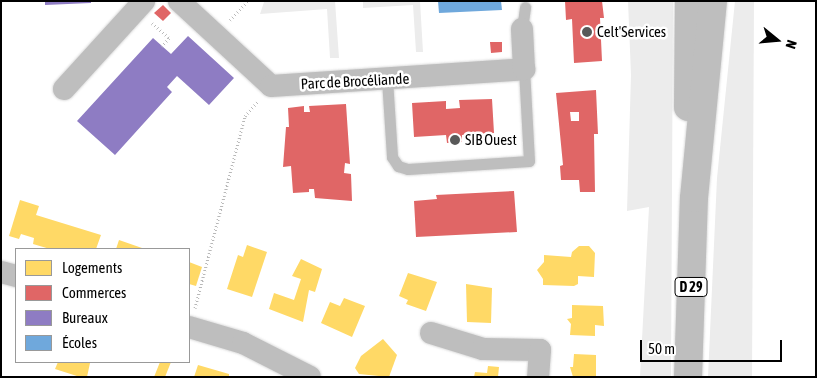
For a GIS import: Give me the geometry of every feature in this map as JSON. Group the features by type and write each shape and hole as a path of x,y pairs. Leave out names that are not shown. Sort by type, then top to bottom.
{"main road":[{"name":"D 29","path":"689,1 688,126 694,198"},
{"name":"D 29","path":"688,377 694,198 713,1"}],"street":[{"path":"179,1 271,86"},
{"path":"64,88 140,5"},
{"path":"523,18 524,69"},
{"name":"Parc de Brocéliande","path":"271,86 524,69"},
{"path":"1,272 15,276"},
{"path":"190,328 243,343 310,377"},
{"path":"431,333 483,349 540,350 538,377"}],"lane":[{"path":"387,79 392,158 398,166 408,169 529,161 524,69"}],"path":[{"path":"230,20 248,1"},
{"path":"140,5 169,38 162,46"},
{"path":"190,324 244,116 271,86"}],"shaded area":[{"path":"335,1 339,58 330,58 327,9 260,14 264,2"},
{"path":"363,1 420,1 423,52 416,52 413,5 363,8"},
{"path":"628,1 673,1 671,377 640,377 649,207 627,211 631,75"},
{"path":"735,1 754,1 752,377 708,377 717,178"}],"building: Logements":[{"path":"20,200 39,206 36,215 101,235 96,248 47,248 33,244 34,238 21,234 19,239 9,236"},
{"path":"119,240 142,248 116,248"},
{"path":"247,245 267,252 252,297 227,289 238,255 243,257"},
{"path":"579,246 589,246 595,253 594,277 578,276 578,284 574,286 543,285 543,279 537,270 544,262 544,255 571,257 572,252"},
{"path":"301,259 322,269 315,292 309,290 303,322 269,309 274,293 294,300 301,279 292,276"},
{"path":"190,262 202,267 196,286 190,284"},
{"path":"408,273 437,282 426,311 406,304 408,300 399,296"},
{"path":"466,284 492,288 491,323 467,322"},
{"path":"344,298 365,306 352,337 321,323 330,302 340,306"},
{"path":"572,305 603,306 604,326 595,325 595,336 570,335 571,324 567,319 572,318"},
{"path":"383,339 397,355 389,377 359,374 355,368 361,356"},
{"path":"574,354 596,355 596,377 573,377 570,367 573,367"},
{"path":"58,363 90,363 87,377 80,377 55,369"},
{"path":"160,363 171,363 165,377 154,377"},
{"path":"198,365 229,374 229,377 194,377"},
{"path":"488,366 499,367 498,377 474,377 475,372 487,373"}],"building: Commerces":[{"name":"Celt'Services","path":"565,1 602,1 604,18 600,18 602,61 574,63 572,19 566,20"},
{"path":"163,5 171,13 163,21 154,13"},
{"path":"490,42 502,42 502,52 491,53"},
{"path":"596,90 598,134 594,134 595,192 580,192 579,180 561,180 560,166 563,165 556,93","holes":["570,112 579,112 579,121 571,121"]},
{"path":"492,99 494,133 462,135 462,142 447,143 446,135 414,137 412,103 446,101 446,109 460,108 459,100"},
{"path":"346,104 350,164 345,163 344,173 351,174 352,201 315,198 314,189 309,189 309,192 293,193 291,166 283,167 286,127 289,127 288,108 304,106 304,112 310,112 309,106"},
{"path":"514,191 517,232 416,237 414,201 437,199 436,195"}],"building: Bureaux":[{"path":"45,1 91,1 91,3 45,5"},
{"path":"188,36 234,78 209,105 177,76 167,87 172,92 115,155 77,121 153,38 171,54"}],"building: Écoles":[{"path":"438,1 501,1 502,10 439,13"}],"place":[{"name":"Celt'Services","path":"587,32"},
{"name":"SIB Ouest","path":"455,140"}]}
